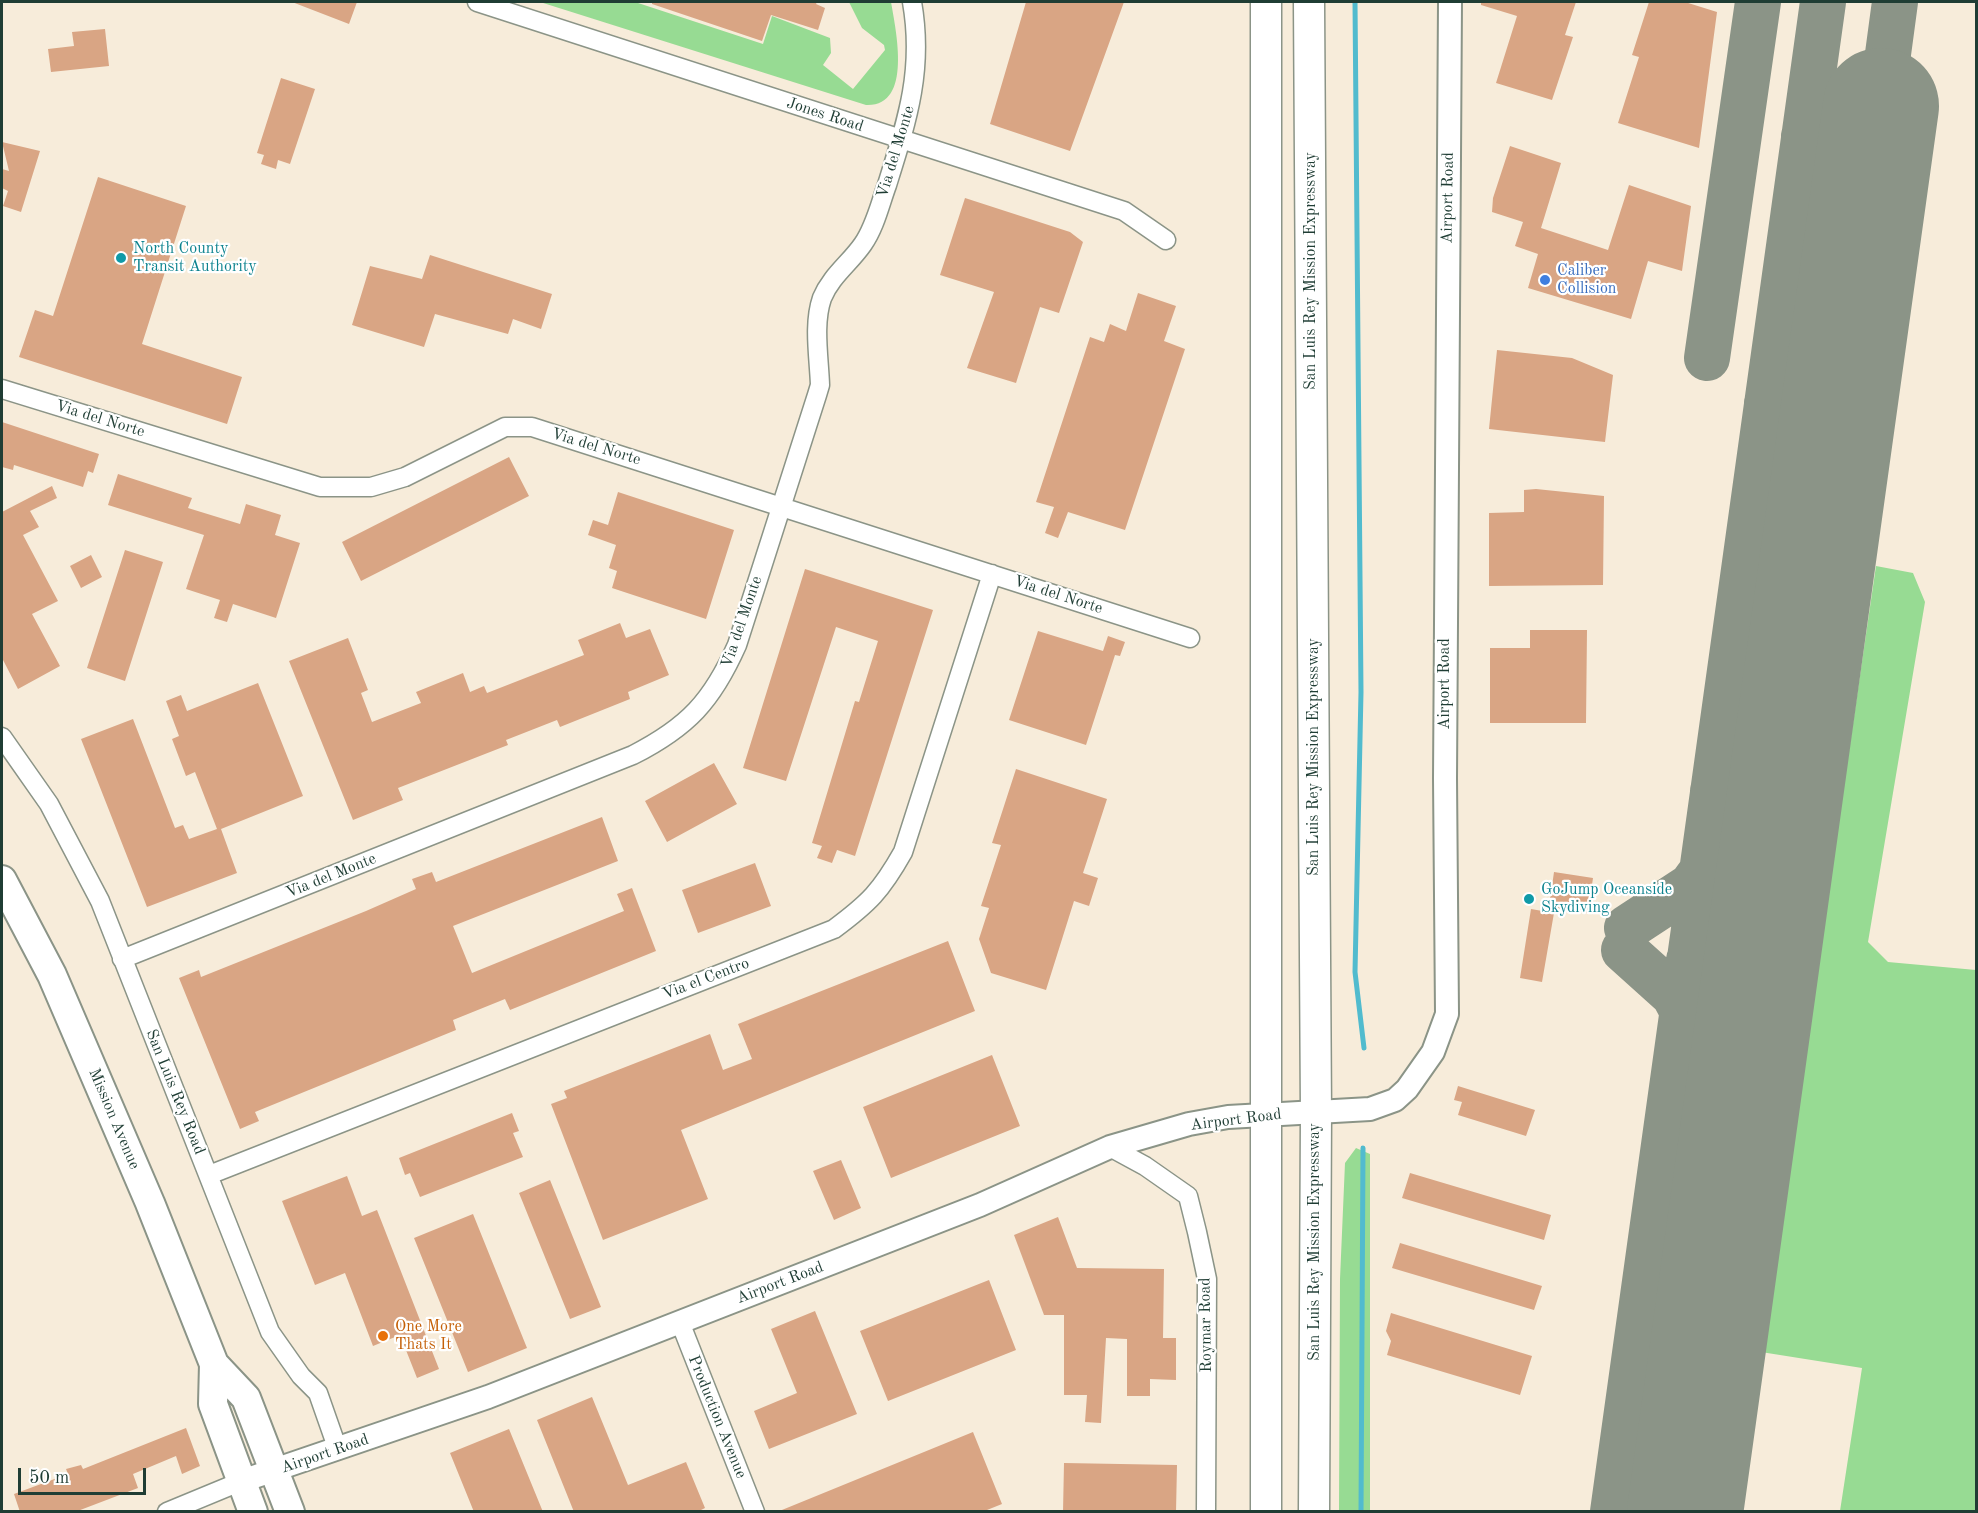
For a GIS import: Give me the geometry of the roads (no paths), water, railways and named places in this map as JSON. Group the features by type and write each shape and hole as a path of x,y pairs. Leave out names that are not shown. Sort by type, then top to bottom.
{"highway":[{"path":"1266,2 1266,1512"},
{"name":"San Luis Rey Mission Expressway","path":"1309,2 1316,1113 1314,1512"}],"main road":[{"name":"Mission Avenue","path":"2,880 52,975 150,1203 213,1364 213,1404 253,1512"},
{"name":"Mission Avenue","path":"213,1364 246,1398 290,1512"}],"street":[{"name":"Jones Road","path":"477,2 1124,211 1166,240"},
{"name":"Via del Monte","path":"122,959 626,758 667,738 700,708 725,672 737,645 780,504 820,385 818,318 822,299 831,281 864,244 874,223 913,100 915,70 912,2"},
{"name":"Airport Road","path":"242,1481 489,1397 980,1204 1110,1147 1189,1124 1267,1114 1370,1109 1395,1100 1417,1077 1433,1052 1447,1014 1445,768 1450,2"},
{"name":"Via del Norte","path":"2,389 320,487 371,487 405,477 505,427 532,427 780,504 1190,638"},
{"name":"Via el Centro","path":"209,1175 834,929 868,904 884,886 903,852 992,574"},
{"name":"San Luis Rey Road","path":"2,737 49,804 100,901 270,1332 301,1376 318,1394 338,1450"},
{"name":"Roymar Road","path":"1110,1147 1145,1166 1188,1196 1207,1279 1206,1512"},
{"name":"Production Avenue","path":"680,1322 754,1512"},
{"path":"167,1512 242,1481"}],"waterway":[{"path":"1355,2 1361,692 1355,972 1364,1048"},
{"path":"1361,1512 1363,1148"}],"place":[{"name":"North County Transit Authority","path":"121,258"},
{"name":"Caliber Collision","path":"1545,280"},
{"name":"GoJump Oceanside Skydiving","path":"1529,899"},
{"name":"One More Thats It","path":"383,1336"}]}
